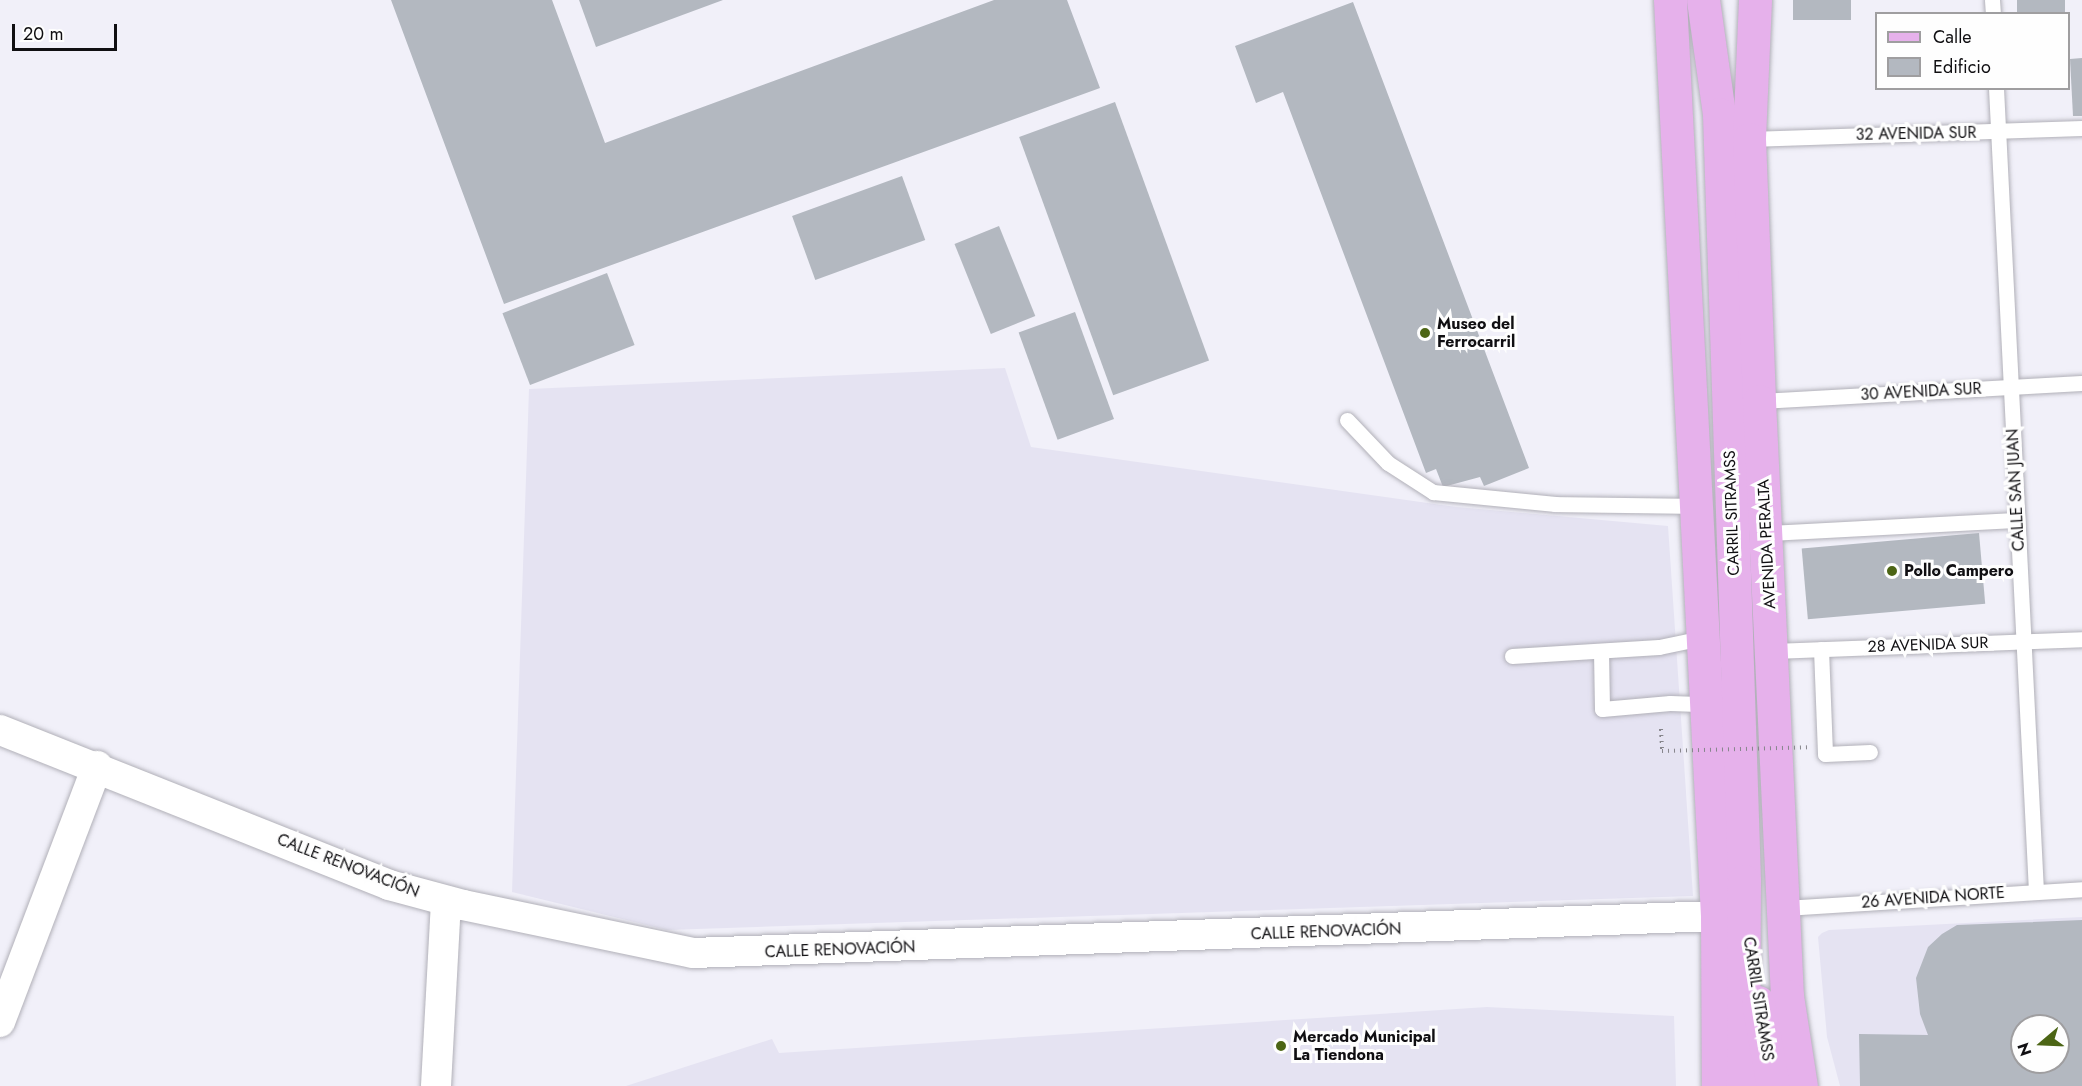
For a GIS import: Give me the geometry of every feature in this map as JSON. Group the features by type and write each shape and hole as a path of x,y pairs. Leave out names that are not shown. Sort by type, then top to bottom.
{"main road":[{"path":"1671,0 1706,704 1731,914 1718,1086"},
{"name":"CARRIL SITRAMSS","path":"1703,0 1719,114 1731,914 1743,1086"},
{"name":"CARRIL SITRAMSS","path":"1719,114 1732,0"},
{"name":"AVENIDA PERALTA","path":"1755,0 1749,140 1760,401 1773,651 1786,996 1801,1086"},
{"name":"CARRIL SITRAMSS","path":"1731,914 1773,1086"}],"street":[{"name":"CALLE RENOVACIÓN","path":"0,730 97,766 389,885 446,901 662,950 728,955 1731,914"},
{"path":"0,1022 97,766"},
{"path":"436,1086 446,901"}],"lane":[{"name":"CALLE SAN JUAN","path":"1996,90 2036,891"},
{"name":"32 AVENIDA SUR","path":"1749,140 2082,128"},
{"name":"30 AVENIDA SUR","path":"1760,401 2082,383"},
{"path":"1347,420 1388,463 1433,492 1554,504 1695,506"},
{"path":"1767,533 2017,520"},
{"path":"1512,656 1659,647 1702,638"},
{"name":"28 AVENIDA SUR","path":"1773,651 2082,639"},
{"path":"1821,649 1825,754 1870,752"},
{"path":"1601,651 1602,709 1670,703 1706,704"},
{"name":"26 AVENIDA NORTE","path":"1784,908 2082,889"}],"path":[{"path":"1662,751 1809,747"}],"shaded area":[{"path":"1005,368 1031,447 1456,507 1668,526 1693,896 667,930 512,892 529,389"},
{"path":"2082,917 2082,1086 1840,1086 1827,1037 1818,937 1829,930"},
{"name":"Mercado Municipal La Tiendona","path":"1487,1007 1674,1016 1676,1086 626,1086 772,1039 779,1053"}],"building":[{"path":"391,0 552,0 605,143 994,0 1067,0 1100,88 504,304"},
{"path":"579,0 723,0 596,47"},
{"path":"1793,0 1851,0 1851,20 1793,20"},
{"path":"2017,0 2065,0 2065,12 2017,12"},
{"name":"Museo del Ferrocarril","path":"1353,2 1529,468 1484,486 1480,477 1443,487 1436,469 1426,473 1283,92 1256,103 1235,46"},
{"path":"2082,58 2082,116 2073,116 2070,59"},
{"path":"1115,102 1209,360 1113,395 1019,137"},
{"path":"902,176 925,240 815,280 792,216"},
{"path":"999,226 1035,316 991,334 954,244"},
{"path":"607,273 635,345 530,385 502,313"},
{"path":"1075,312 1114,419 1058,440 1019,333"},
{"name":"Pollo Campero","path":"1979,533 1985,604 1808,619 1802,549"},
{"path":"2082,920 2082,1086 1860,1086 1859,1034 1928,1035 1920,1014 1916,978 1928,947 1942,934 1957,925"}],"place":[{"name":"Museo del Ferrocarril","path":"1425,333"},
{"name":"Pollo Campero","path":"1892,571"},
{"name":"Mercado Municipal La Tiendona","path":"1281,1046"}]}
